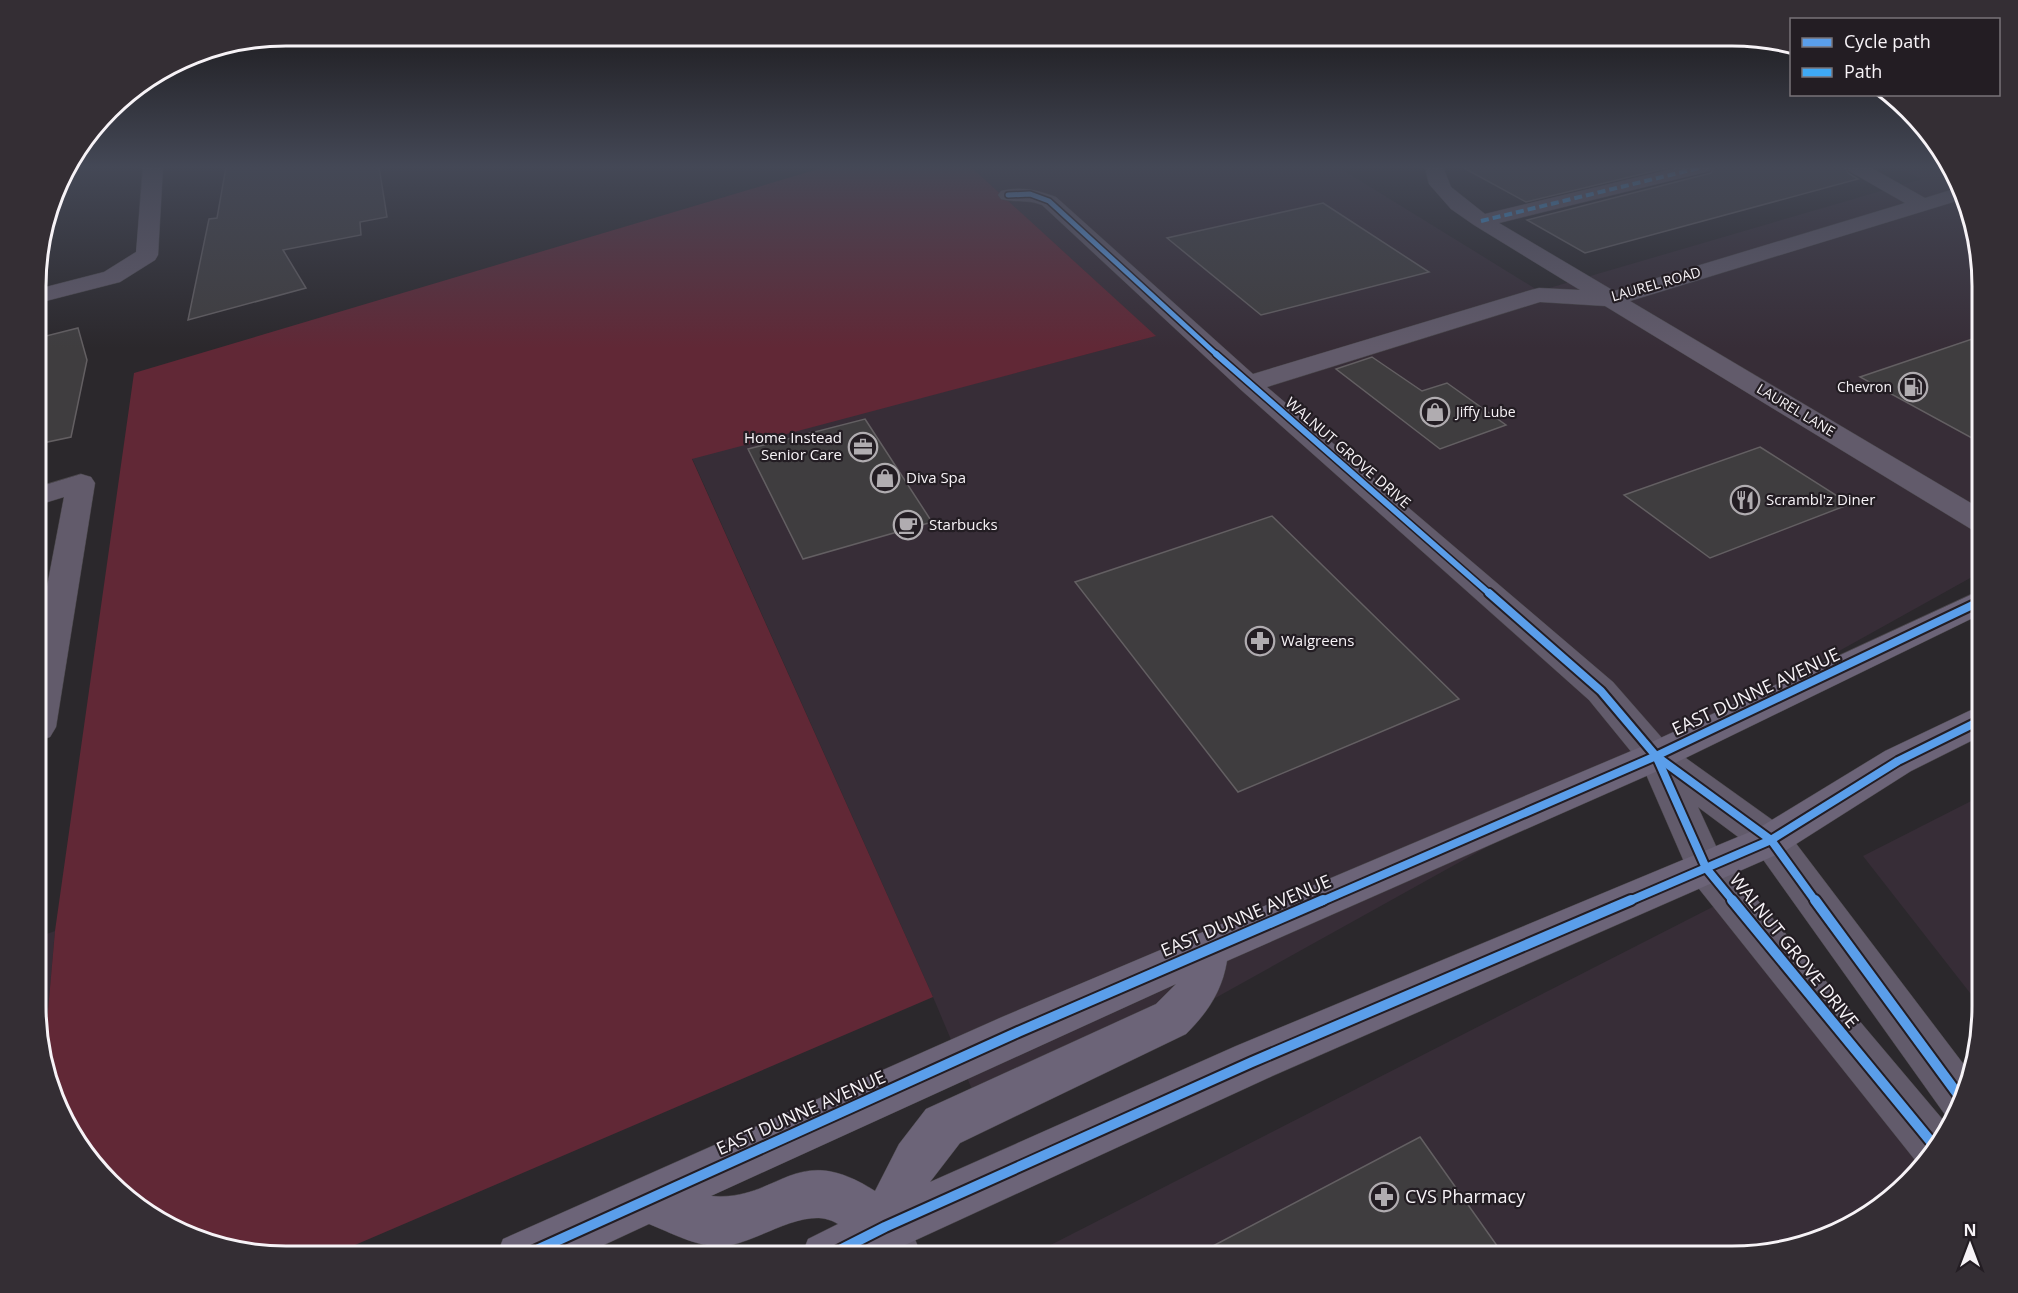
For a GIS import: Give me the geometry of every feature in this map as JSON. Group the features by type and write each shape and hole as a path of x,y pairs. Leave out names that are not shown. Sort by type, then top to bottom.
{"main road":[{"name":"EAST DUNNE AVENUE","path":"545,1246 968,1054 1656,756 1972,606"},
{"path":"873,1246 891,1242 1252,1062 1771,840 1898,761 1972,725"},
{"path":"891,1242 913,1162 925,1144 943,1126 1171,1019 1195,996 1205,975 1208,949"},
{"path":"648,1199 702,1220 724,1221 746,1217 801,1196 821,1194 838,1197 891,1242"}],"street":[{"path":"46,294 112,277 147,255 149,227"},
{"name":"WALNUT GROVE DRIVE","path":"1078,227 1249,384 1601,691 1656,756 1771,840 1956,1092"},
{"name":"LAUREL LANE","path":"1492,227 1972,516"},
{"name":"LAUREL ROAD","path":"1249,384 1539,295 1611,299 1851,227"},
{"path":"46,494 81,483 46,682"},
{"name":"WALNUT GROVE DRIVE","path":"1656,756 1706,868 1930,1141"}],"shaded area":[{"path":"623,227 1037,227 1156,336 692,459 933,997 353,1246 271,1246 240,1242 209,1234 166,1214 128,1187 96,1153 71,1113 55,1069 47,1022 55,931 134,373"},
{"path":"1037,227 1436,227 1539,291 1757,227 1964,227 1972,286 1972,577 987,1125 933,997 692,458 1155,336"},
{"path":"1972,801 1972,995 1863,856"},
{"path":"1736,895 1933,1137 1912,1165 1890,1187 1852,1214 1809,1234 1778,1242 1747,1246 1049,1246"},
{"path":"55,931 47,1022 46,1006 46,934"}],"building":[{"path":"207,227 360,227 361,235 283,250 306,288 188,320"},
{"path":"1215,227 1360,227 1429,272 1261,315 1167,238"},
{"path":"1540,227 1680,227 1585,253"},
{"path":"78,328 87,360 71,437 46,442 46,336"},
{"name":"Chevron","path":"1972,339 1972,438 1860,377"},
{"path":"1372,357 1422,391 1447,383 1506,425 1440,449 1336,369"},
{"path":"865,419 932,522 803,559 748,449"},
{"path":"1760,447 1850,504 1710,558 1624,495"},
{"name":"Walgreens","path":"1272,516 1459,699 1238,792 1075,582"},
{"name":"CVS Pharmacy","path":"1420,1137 1497,1246 1213,1246"}],"cycle path":[{"path":"1078,227 1249,384 1601,691 1656,756 1771,840 1956,1092"},
{"path":"545,1246 1018,1032 1656,756 1972,605"},
{"path":"848,1246 885,1227 1252,1062 1771,840 1898,761 1972,724"},
{"path":"1657,758 1706,868 1930,1141"}],"place":[{"name":"Chevron","path":"1913,387"},
{"name":"Jiffy Lube","path":"1435,412"},
{"name":"Home Instead Senior Care","path":"863,447"},
{"name":"Diva Spa","path":"885,478"},
{"name":"Scrambl'z Diner","path":"1745,500"},
{"name":"Starbucks","path":"908,525"},
{"name":"Walgreens","path":"1260,641"},
{"name":"CVS Pharmacy","path":"1384,1197"}]}
